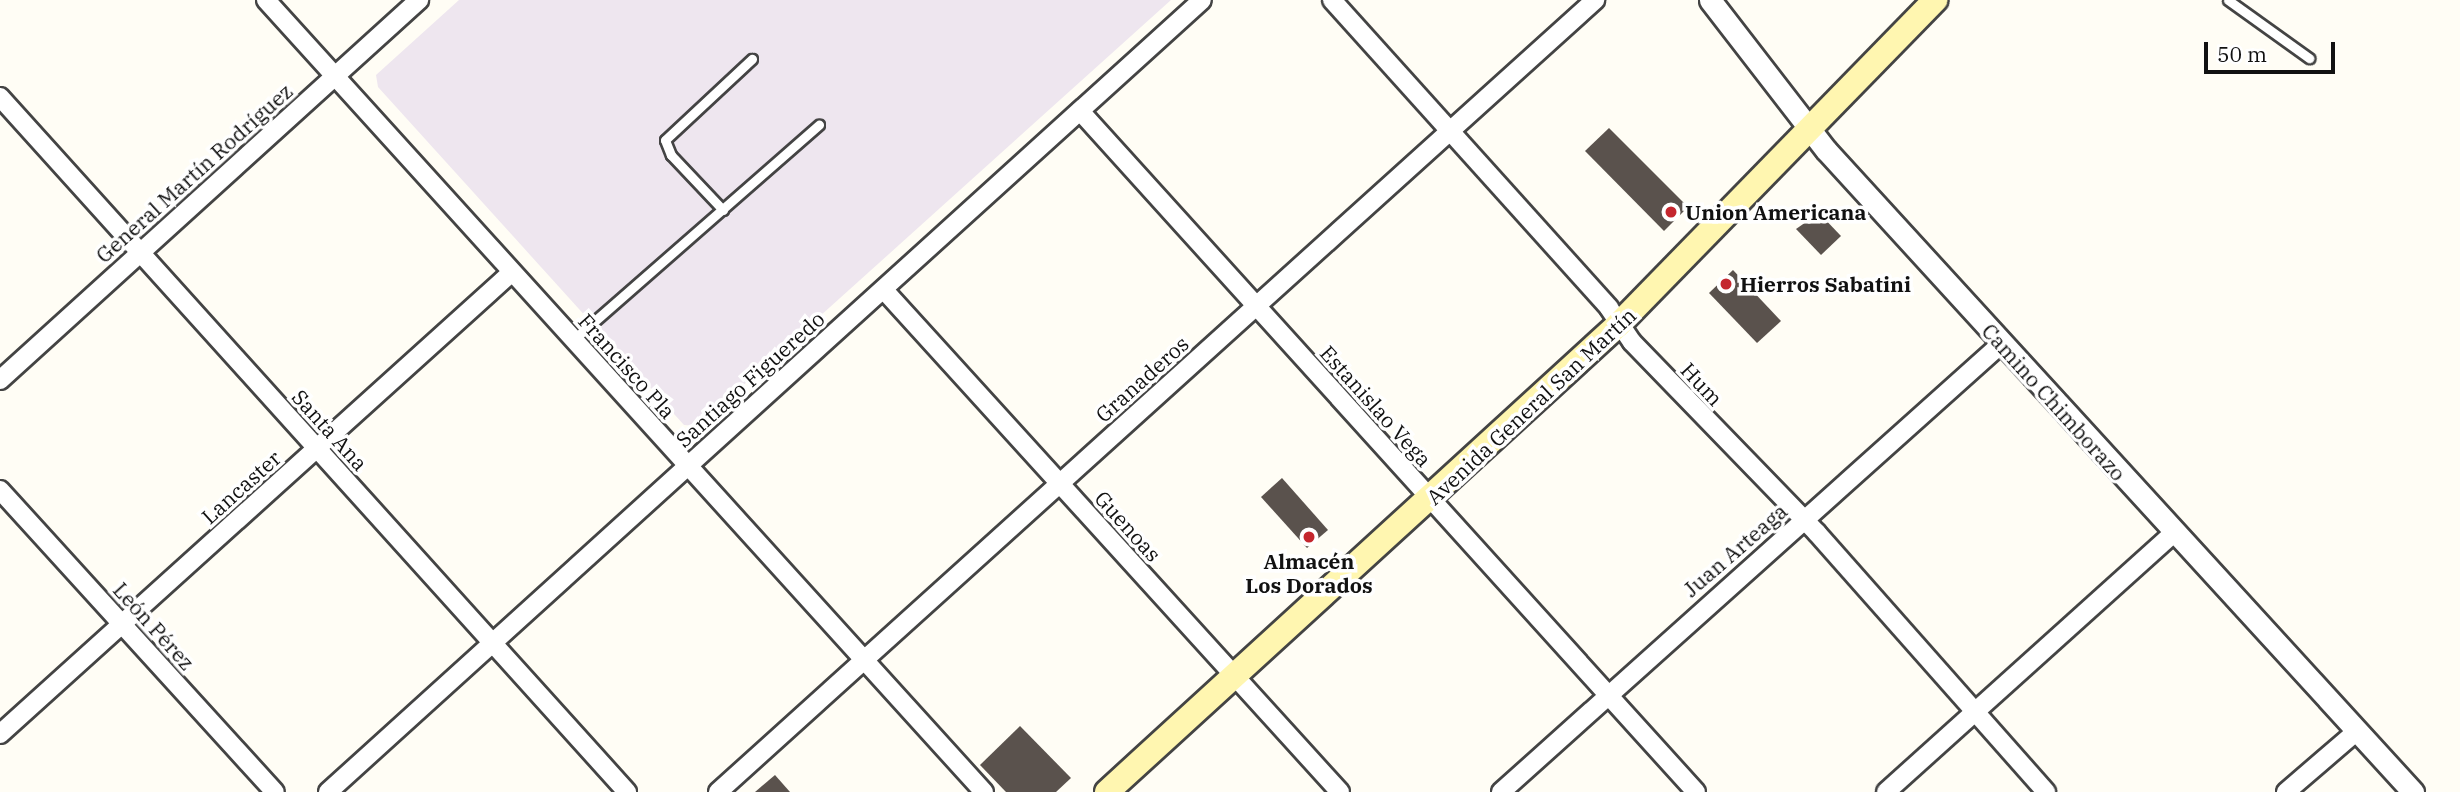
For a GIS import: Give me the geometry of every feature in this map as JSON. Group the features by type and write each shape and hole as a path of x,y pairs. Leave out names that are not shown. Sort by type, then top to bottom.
{"main road":[{"name":"Avenida General San Martín","path":"1107,792 1431,499 1619,324 1811,131 1935,0"}],"street":[{"name":"Francisco Pla","path":"266,0 984,792"},
{"name":"General Martín Rodríguez","path":"0,380 419,0"},
{"name":"Santiago Figueredo","path":"328,792 1202,0"},
{"name":"Hum","path":"1332,0 1619,324 1803,521 2046,792"},
{"name":"Granaderos","path":"718,792 1595,0"},
{"name":"Camino Chimborazo","path":"1710,0 1811,131 2001,344 2413,792"},
{"name":"Santa Ana","path":"0,97 627,792"},
{"name":"Estanislao Vega","path":"1080,111 1696,792"},
{"name":"Lancaster","path":"0,734 123,626 511,273"},
{"name":"Guenoas","path":"884,290 1340,792"},
{"name":"Juan Arteaga","path":"1502,792 1607,694 2001,344"},
{"name":"León Pérez","path":"0,490 275,792"},
{"path":"1886,792 2174,533"},
{"path":"2287,792 2357,731"}],"lane":[{"path":"2228,0 2309,58"},
{"path":"723,210 671,155 665,140 752,59"},
{"path":"573,340 819,125"}],"shaded area":[{"path":"459,0 1171,0 698,426 684,425 378,87 376,75"}],"building":[{"path":"1609,128 1688,207 1664,231 1585,151"},
{"path":"1819,213 1841,236 1821,255 1796,229"},
{"path":"1733,270 1781,321 1757,343 1709,293"},
{"path":"1282,478 1328,530 1307,548 1261,497"},
{"path":"1020,726 1071,778 1056,792 1006,792 980,765"},
{"path":"775,775 790,792 755,792"}],"place":[{"name":"Union Americana","path":"1671,212"},
{"name":"Hierros Sabatini","path":"1726,284"},
{"name":"Almacén Los Dorados","path":"1309,537"}]}
